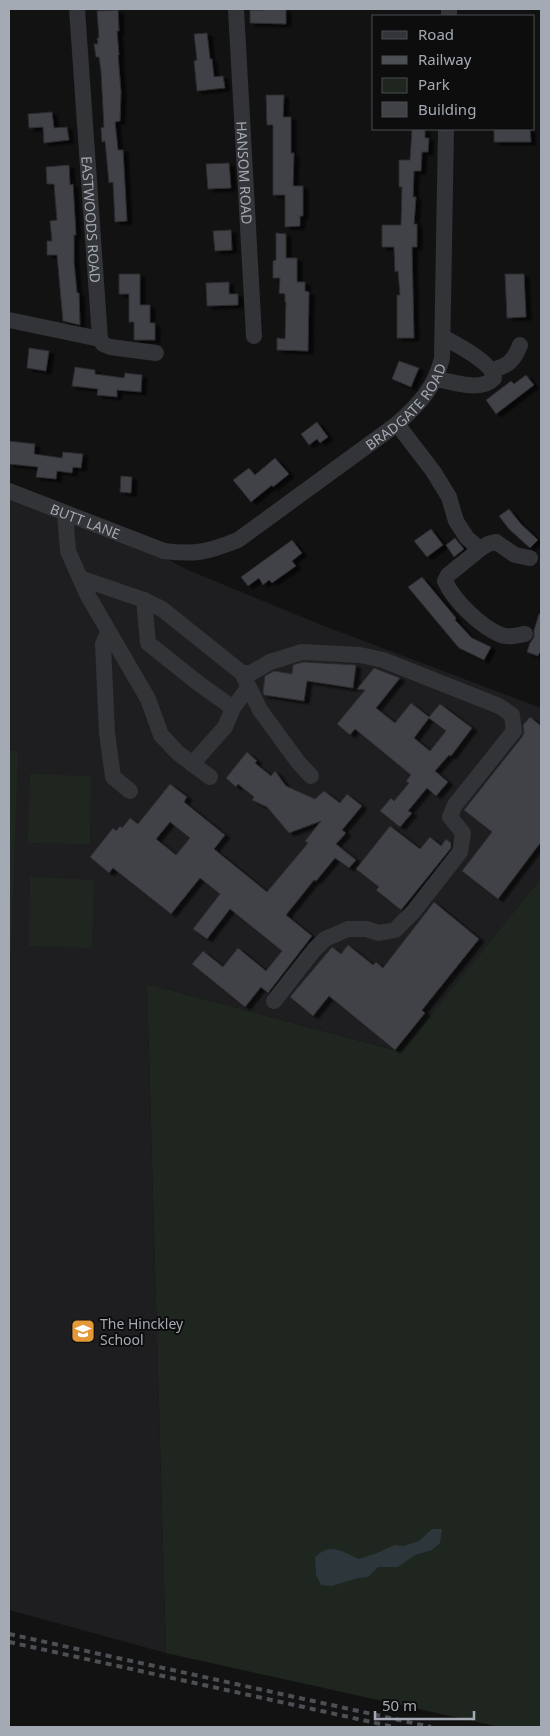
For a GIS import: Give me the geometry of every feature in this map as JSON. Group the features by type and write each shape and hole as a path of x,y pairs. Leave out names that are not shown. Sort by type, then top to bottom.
{"street":[{"name":"EASTWOODS ROAD","path":"77,9 100,339"},
{"name":"HANSOM ROAD","path":"236,9 254,336"},
{"name":"BRADGATE ROAD","path":"164,551 188,554 212,550 238,540 396,424 424,398 435,379 442,358 446,130"},
{"path":"9,320 100,339 110,347 156,353"},
{"path":"435,379 477,386 494,378 492,370 443,336"},
{"path":"492,370 509,364 520,345"},
{"path":"396,424 433,471 449,497 456,521 467,538 480,549"},
{"name":"BUTT LANE","path":"9,490 164,551"},
{"path":"65,513 68,551 108,633 148,699 161,735 178,753 210,777"},
{"path":"525,634 503,636 475,618 450,592 445,581 448,575 488,544 496,542 515,555 530,558"},
{"path":"80,578 144,600 162,609 174,618 245,680 260,710 298,762 312,776"},
{"path":"144,600 148,643 233,708"},
{"path":"108,633 103,644 107,733 113,777 130,791"},
{"path":"192,764 225,727 245,680 251,673 270,662 302,652 360,655 384,660 499,706 512,715 514,731 455,805 450,817 463,833 460,852 412,912 395,930 378,933 366,929 348,929 325,939 314,950 274,1001"}],"shaded area":[{"name":"The Hinckley School","path":"9,495 152,551 188,570 324,626 541,708 541,878 403,1052 147,984 166,1653 9,1610"},
{"path":"432,1529 442,1529 440,1543 432,1550 415,1555 398,1567 378,1567 368,1577 332,1586 321,1585 316,1575 315,1557 326,1550 336,1549 359,1559 395,1545 404,1546 419,1541"}],"green space":[{"path":"9,751 18,751 11,951 9,951"},
{"path":"30,774 91,776 90,844 28,843"},
{"path":"30,877 94,880 92,948 29,946"},
{"path":"541,878 541,1727 500,1727 166,1653 147,984 402,1052"}],"building":[{"path":"286,9 286,24 250,23 250,10"},
{"path":"118,10 119,31 117,31 121,92 120,121 115,122 118,150 123,150 127,221 115,222 113,182 109,183 105,141 102,142 101,128 104,127 101,71 99,57 96,57 94,44 98,44 97,38 99,38 97,11"},
{"path":"207,33 214,77 223,76 225,88 197,91 194,61 197,60 194,34"},
{"path":"266,95 284,95 283,117 291,117 291,153 294,153 293,186 303,186 303,216 300,216 300,226 285,227 285,195 273,195 273,125 267,125"},
{"path":"52,112 54,128 67,127 69,140 44,143 43,127 29,128 28,114"},
{"path":"412,130 425,130 425,138 429,138 428,152 422,152 421,171 414,171 413,197 416,197 414,224 417,224 417,247 412,247 414,338 397,338 397,295 400,295 398,271 395,272 394,247 382,247 382,225 401,225 402,187 399,187 399,160 410,160"},
{"path":"494,130 530,130 531,142 494,142"},
{"path":"229,163 231,188 208,189 206,164"},
{"path":"69,165 70,185 73,184 76,235 74,235 74,262 77,293 79,293 80,325 63,321 57,255 47,255 47,241 52,241 50,221 57,220 54,184 47,184 46,167"},
{"path":"231,230 232,250 215,251 213,231"},
{"path":"276,233 286,234 286,258 297,258 297,282 305,282 305,291 309,292 308,351 277,350 277,338 285,339 286,302 285,294 279,293 280,278 273,278 273,261 276,260"},
{"path":"119,274 140,274 140,305 150,305 150,323 155,323 155,340 134,340 134,322 129,322 129,294 119,294"},
{"path":"505,274 524,274 526,317 507,318"},
{"path":"229,282 229,294 238,294 238,305 207,306 206,283"},
{"path":"29,348 49,351 46,371 27,368"},
{"path":"399,361 419,368 411,387 392,379"},
{"path":"75,367 95,370 95,374 124,378 125,373 142,375 141,392 117,390 117,397 97,395 98,389 72,386"},
{"path":"526,375 534,385 496,414 486,400 511,381 514,384"},
{"path":"317,422 328,437 320,443 317,439 309,445 301,434"},
{"path":"9,441 35,444 34,454 62,458 63,452 83,454 81,468 73,467 72,473 57,471 56,479 36,477 38,467 9,464"},
{"path":"275,458 289,474 251,502 233,480 249,468 255,475"},
{"path":"121,476 132,477 131,493 120,492"},
{"path":"509,509 538,540 530,548 509,529 499,516"},
{"path":"431,529 443,545 427,557 414,541"},
{"path":"455,538 464,549 454,557 446,545"},
{"path":"292,540 302,553 292,561 296,566 272,583 269,580 263,585 259,578 248,586 241,577"},
{"path":"422,577 456,618 455,620 472,638 491,647 484,660 459,648 408,587"},
{"path":"539,614 541,614 541,654 539,653 538,656 527,652 534,637"},
{"path":"303,662 356,665 353,688 307,681 304,701 264,695 265,676 274,671 292,674 293,665"},
{"path":"374,668 400,678 376,708 395,723 411,703 429,717 440,704 472,728 451,756 449,755 435,771 448,782 436,796 427,788 408,811 412,813 400,827 380,811 391,798 394,801 409,783 406,781 411,775 355,729 350,735 337,724 365,690 357,689","holes":["429,718 446,731 430,751 414,738"]},
{"path":"530,717 541,726 541,842 498,899 462,871 492,832 464,810 522,737 524,733 523,725"},
{"path":"247,752 257,761 255,763 271,776 275,771 286,786 315,799 324,791 340,803 347,794 362,806 342,830 346,833 336,844 356,860 349,868 335,858 316,881 314,880 286,915 312,936 268,993 261,987 245,1007 192,964 203,951 223,967 238,948 266,971 282,951 230,909 207,939 193,929 220,894 200,878 171,914 113,868 109,873 90,857 113,828 116,831 120,826 122,828 130,818 138,824 170,784 187,797 184,802 225,835 214,849 267,892 308,843 305,841 321,821 289,833 267,807 252,800 254,797 238,784 236,787 226,778","holes":["170,822 190,838 176,855 156,839"]},
{"path":"390,826 420,849 430,837 441,846 446,839 451,843 451,848 401,910 376,890 379,887 356,869"},
{"path":"434,902 479,939 422,1010 425,1013 395,1050 329,996 313,1016 290,997 332,947 341,954 348,945 373,965 376,962 383,968"}],"railway":[{"path":"9,1634 431,1727"},
{"path":"9,1642 394,1727"}],"place":[{"name":"The Hinckley School","path":"83,1331"}]}
